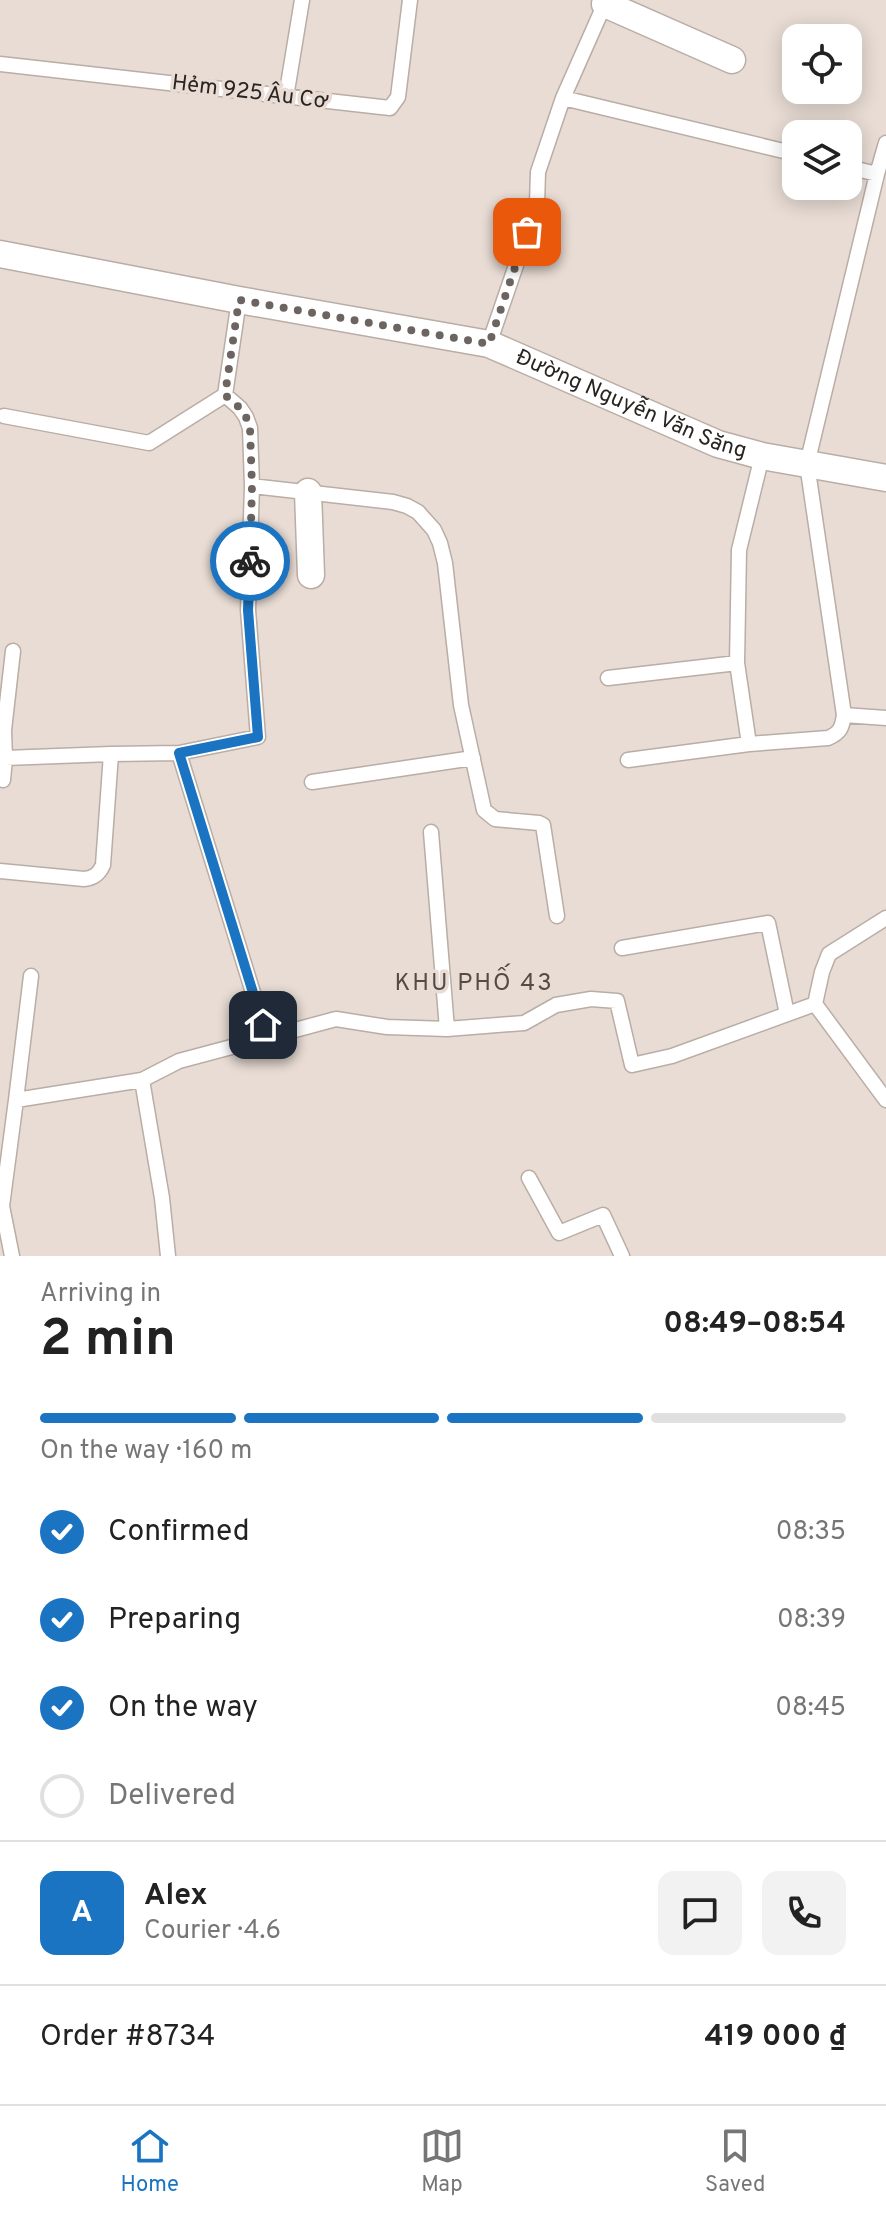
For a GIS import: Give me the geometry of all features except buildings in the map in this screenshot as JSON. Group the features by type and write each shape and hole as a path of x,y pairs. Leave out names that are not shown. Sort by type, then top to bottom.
{"street":[{"path":"606,2 732,60"},
{"name":"Đường Nguyễn Văn Săng","path":"0,254 489,344 698,436 738,450 886,478"},
{"path":"308,492 311,575"}],"lane":[{"path":"286,97 302,0"},
{"name":"Hẻm 925 Âu Cơ","path":"0,64 390,108 398,97 410,0"},
{"path":"489,344 537,204 538,172 563,98 606,2"},
{"path":"563,98 782,151"},
{"path":"628,760 749,744 828,738 842,729 844,715 807,464 885,149"},
{"path":"862,170 877,174"},
{"path":"4,416 149,443 225,395 239,300"},
{"path":"5,758 179,753 258,737 248,610 252,486 250,428 240,408 225,395"},
{"path":"749,744 737,663 739,550 762,456"},
{"path":"252,486 393,502 418,512 434,530 445,563 461,705 484,810 495,819 543,825 557,916"},
{"path":"3,780 5,758 2,730 13,651"},
{"path":"608,678 737,663"},
{"path":"844,715 886,718"},
{"path":"179,753 263,1025"},
{"path":"0,871 84,879 100,872 111,754"},
{"path":"312,782 473,758"},
{"path":"431,832 447,1029"},
{"path":"886,918 829,954 815,1004 886,1100"},
{"path":"622,948 768,923 787,1014"},
{"path":"12,1256 1,1206 31,976"},
{"path":"16,1100 142,1080 179,1061 336,1019 387,1027 447,1029 524,1023 556,1005 591,999 617,1001 632,1065 672,1056 815,1004"},
{"path":"142,1080 162,1198 168,1256"},
{"path":"529,1178 559,1233 603,1215 622,1256"}],"way so far":[{"path":"250,561 250,428 240,408 225,395 239,300 489,344 527,232"}],"district":[{"name":"KHU PHỐ 43","path":"474,984"}],"route":[{"path":"250,561 248,610 258,737 179,753 263,1025"}]}
